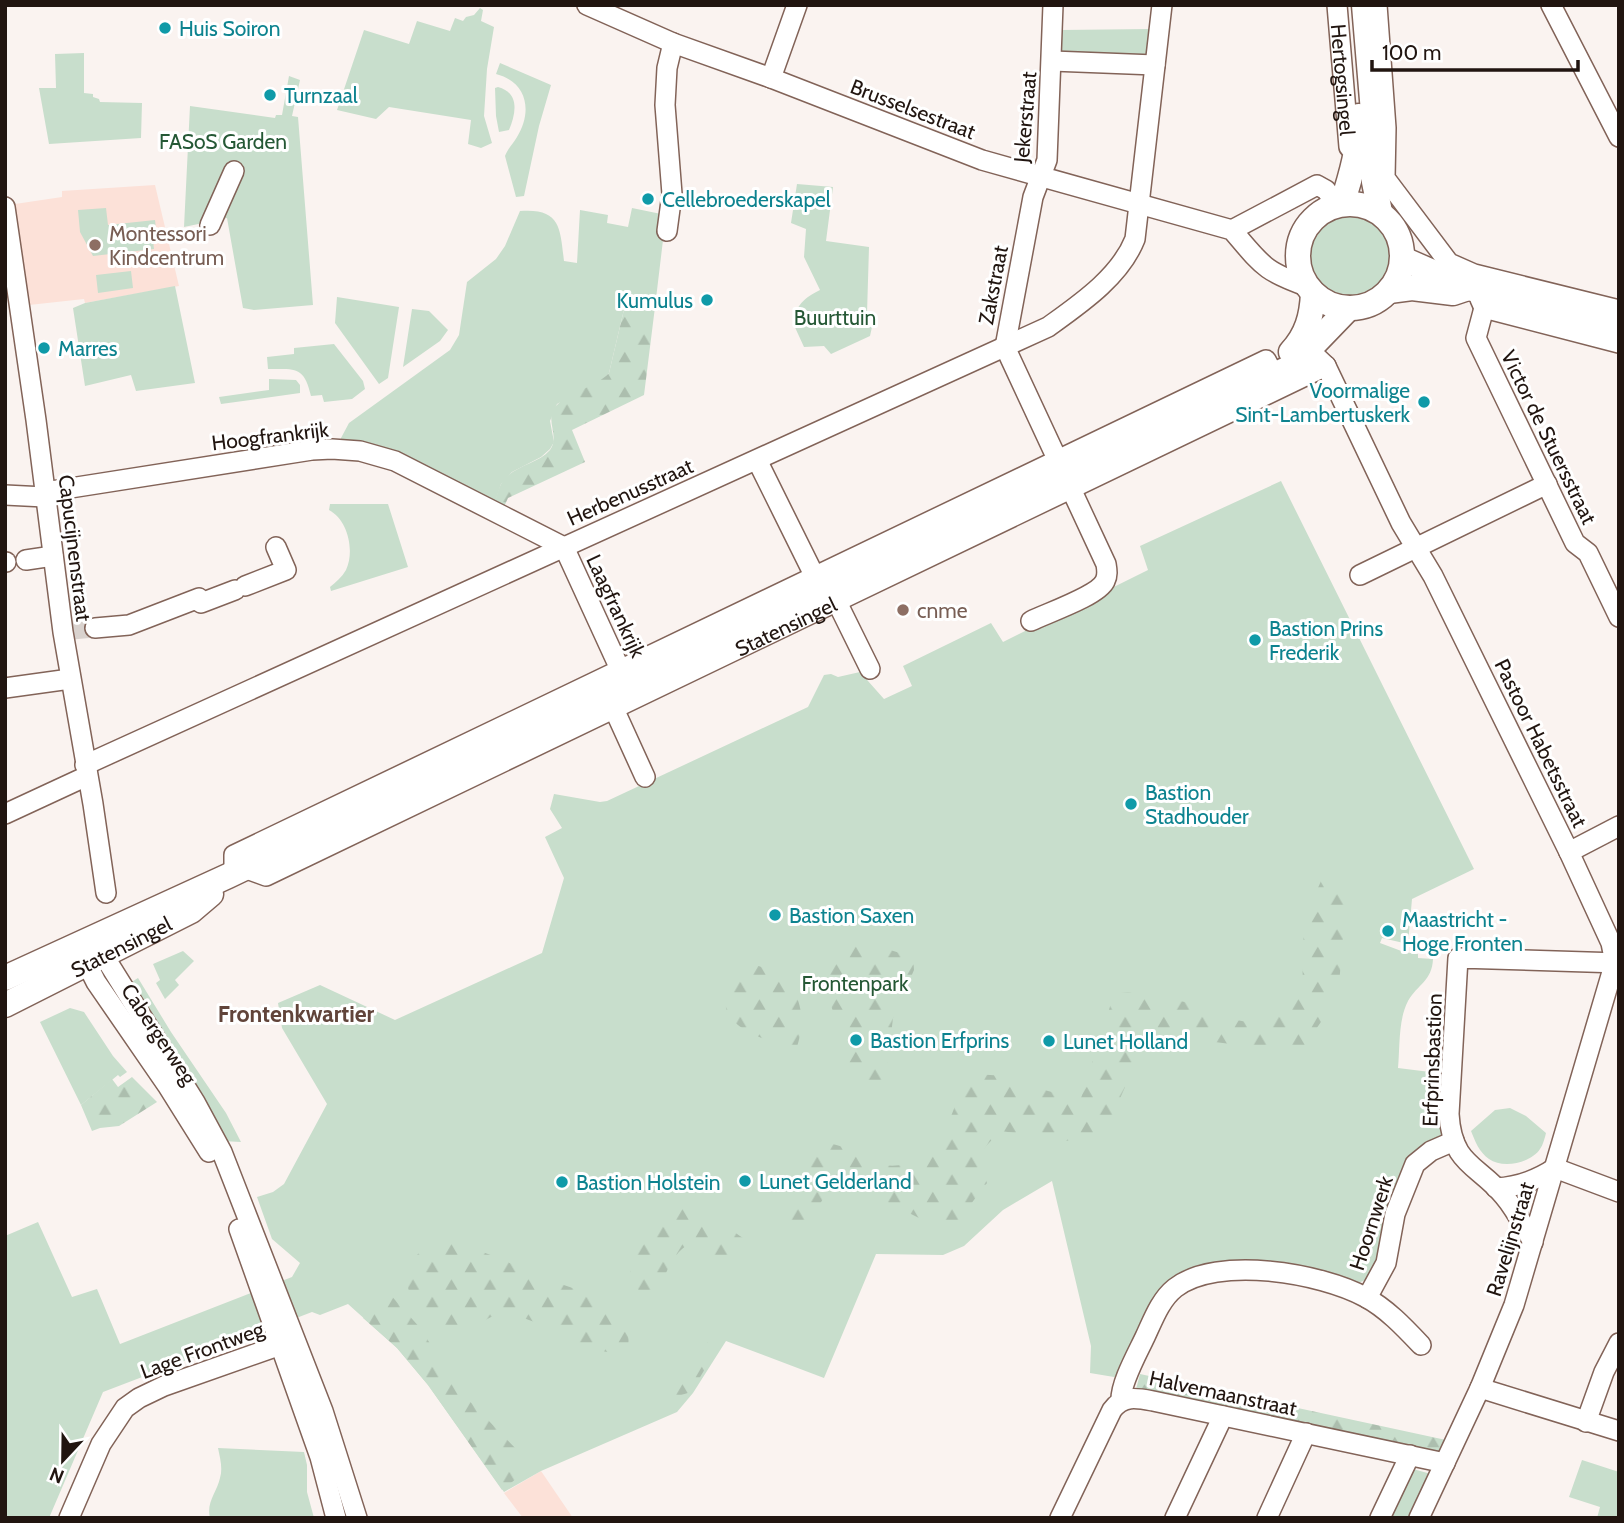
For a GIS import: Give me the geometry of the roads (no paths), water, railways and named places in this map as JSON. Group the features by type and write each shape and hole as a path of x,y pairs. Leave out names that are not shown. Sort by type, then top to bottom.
{"main road":[{"name":"Hertogsingel","path":"1351,5 1360,119 1371,154"},
{"name":"Hertogsingel","path":"1364,5 1373,113 1371,154 1380,212"},
{"name":"Hertogsingel","path":"1339,204 1371,154"},
{"path":"1339,204 1364,205 1380,212 1398,233 1403,259 1399,276 1389,291 1368,305 1349,308 1329,304 1311,290 1298,264 1300,240 1307,226 1318,214 1339,204"},
{"path":"1403,259 1482,291 1619,326"},
{"path":"1389,291 1412,288 1453,293 1482,291"},
{"name":"Statensingel","path":"1273,375 1303,338 1311,318 1311,290"},
{"name":"Statensingel","path":"5,1005 235,872 1273,375 1318,358 1349,308"},
{"name":"Statensingel","path":"5,978 92,954"}],"street":[{"name":"Brusselsestraat","path":"587,5 673,43 973,157 1232,230"},
{"path":"771,78 797,5"},
{"name":"Jekerstraat","path":"1042,177 1047,160 1053,5"},
{"name":"Herbenusstraat","path":"5,814 86,771 564,547 1048,327 1100,287 1131,248 1137,234 1162,5"},
{"name":"Hertogsingel","path":"1337,5 1348,145 1371,154 1386,128 1377,5"},
{"path":"1551,5 1619,137"},
{"path":"667,231 672,194 665,105 667,68 673,43"},
{"name":"Jekerstraat","path":"1052,61 1155,65"},
{"path":"1371,154 1385,180 1449,263 1482,291 1619,343"},
{"path":"210,225 234,171"},
{"name":"Zakstraat","path":"1031,621 1098,590 1107,579 1106,564 1005,347 1033,197 1042,177"},
{"path":"1311,290 1268,271 1232,230 1317,186 1326,190 1339,204"},
{"name":"Capucijnenstraat","path":"5,207 53,556 68,631 70,679 106,893"},
{"path":"1482,291 1619,310"},
{"name":"Victor de Stuersstraat","path":"1482,291 1476,338 1575,543 1588,553 1619,617"},
{"name":"Statensingel","path":"1064,475 1318,358"},
{"name":"Pastoor Habetsstraat","path":"1318,358 1401,523 1433,576 1569,852 1609,937 1616,963"},
{"name":"Hoogfrankrijk","path":"5,495 45,494 219,464 332,449 372,453 396,461 564,547"},
{"path":"757,460 870,669"},
{"path":"1360,575 1547,484"},
{"path":"95,628 129,625 199,598 201,603 286,570 276,547"},
{"name":"Laagfrankrijk","path":"564,547 617,689 645,777"},
{"path":"26,560 53,556"},
{"path":"5,688 70,679"},
{"path":"1569,852 1619,826"},
{"name":"Cabergerweg","path":"92,954 96,982 167,1085 211,1156 267,1287 284,1334 336,1518"},
{"name":"Erfprinsbastion","path":"1533,1242 1510,1203 1471,1168 1454,1141 1449,1114 1458,958 1616,963"},
{"name":"Ravelijnstraat","path":"1419,1518 1480,1388 1514,1305 1616,963"},
{"name":"Hoornwerk","path":"1367,1298 1385,1264 1395,1214 1415,1164 1431,1151 1454,1141"},
{"path":"1496,1188 1516,1186 1555,1168 1619,1192"},
{"path":"1121,1401 1120,1395 1162,1302 1182,1283 1222,1272 1272,1270 1313,1277 1338,1285 1367,1298 1389,1314 1422,1345"},
{"name":"Cabergerweg","path":"284,1334 323,1411 357,1518"},
{"name":"Lage Frontweg","path":"69,1518 101,1444 125,1408 164,1386 284,1334"},
{"path":"1586,1422 1604,1372 1619,1343"},
{"path":"1480,1388 1619,1430"},
{"name":"Halvemaanstraat","path":"1060,1518 1112,1410 1121,1401 1137,1398 1445,1463"},
{"path":"1175,1518 1223,1416"},
{"path":"1267,1518 1306,1433"},
{"path":"1380,1518 1410,1455"}],"tunnel":[{"path":"72,630 95,628"}],"place":[{"name":"Huis Soiron","path":"165,28"},
{"name":"Turnzaal","path":"270,95"},
{"name":"Cellebroederskapel","path":"648,199"},
{"name":"Montessori Kindcentrum","path":"95,245"},
{"name":"Kumulus","path":"707,300"},
{"name":"Marres","path":"44,348"},
{"name":"Voormalige Sint-Lambertuskerk","path":"1424,402"},
{"name":"cnme","path":"903,610"},
{"name":"Bastion Prins Frederik","path":"1255,640"},
{"name":"Bastion Stadhouder","path":"1131,804"},
{"name":"Bastion Saxen","path":"775,915"},
{"name":"Maastricht - Hoge Fronten","path":"1388,931"},
{"name":"Bastion Erfprins","path":"856,1040"},
{"name":"Lunet Holland","path":"1049,1041"},
{"name":"Lunet Gelderland","path":"745,1181"},
{"name":"Bastion Holstein","path":"562,1182"}],"district":[{"name":"Frontenkwartier","path":"296,1014"}],"park label":[{"name":"FASoS Garden","path":"223,141"},
{"name":"Buurttuin","path":"835,317"},
{"name":"Frontenpark","path":"855,983"}]}
